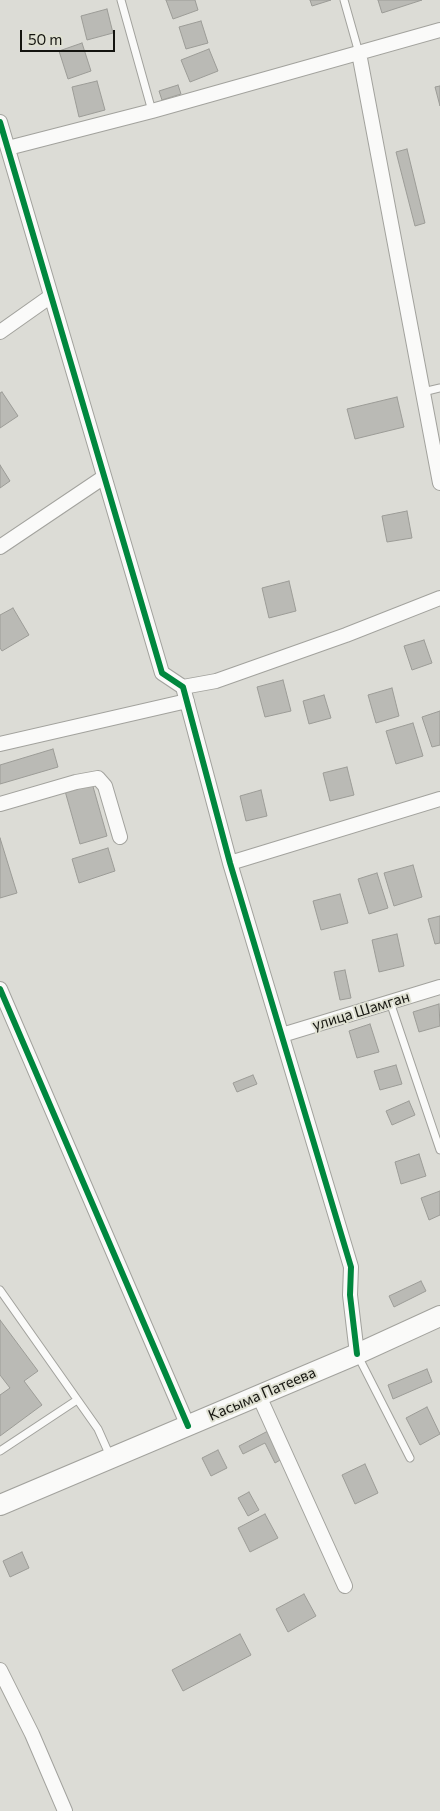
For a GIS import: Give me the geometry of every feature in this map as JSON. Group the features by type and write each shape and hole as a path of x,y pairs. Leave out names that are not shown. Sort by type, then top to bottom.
{"main road":[{"name":"Касыма Патеева","path":"0,1505 358,1354 440,1316"}],"street":[{"path":"8,148 152,111 440,30"},
{"path":"359,53 440,483"},
{"path":"0,122 162,673 183,686 216,681 346,635 440,598"},
{"path":"0,332 52,296"},
{"path":"0,547 104,477"},
{"path":"183,686 230,863 351,1267 350,1295 358,1354"},
{"path":"0,744 187,701"},
{"path":"0,804 76,782 98,778 105,786 120,837"},
{"path":"230,863 440,799"},
{"name":"улица Шамган","path":"282,1035 440,987"},
{"path":"0,989 188,1426"},
{"path":"259,1396 345,1586"},
{"path":"0,1670 32,1734 65,1811"}],"lane":[{"path":"121,0 152,111"},
{"path":"344,0 359,53"},
{"path":"423,392 440,388"},
{"path":"390,1002 440,1150"},
{"path":"0,1290 98,1429 111,1458"},
{"path":"358,1354 410,1458"},
{"path":"0,1451 77,1400"}],"building":[{"path":"166,0 195,0 198,10 173,19"},
{"path":"310,0 331,0 312,6"},
{"path":"378,0 422,0 382,13"},
{"path":"107,9 113,33 87,40 81,16"},
{"path":"201,21 208,43 186,49 179,27"},
{"path":"82,43 91,71 68,79 59,51"},
{"path":"209,49 218,71 190,82 181,60"},
{"path":"97,81 105,110 79,117 72,87"},
{"path":"178,85 181,94 162,100 159,91"},
{"path":"440,86 440,106 435,87"},
{"path":"407,149 425,223 415,226 396,152"},
{"path":"2,392 18,416 0,428 0,393"},
{"path":"397,397 404,427 355,439 347,409"},
{"path":"0,465 10,481 0,488"},
{"path":"407,511 412,538 387,542 382,516"},
{"path":"289,581 296,611 269,618 262,588"},
{"path":"13,608 29,635 2,651 0,648 0,615"},
{"path":"424,640 432,663 412,670 404,646"},
{"path":"283,680 291,711 265,717 257,687"},
{"path":"392,688 399,716 376,723 368,695"},
{"path":"324,695 331,718 309,724 303,701"},
{"path":"440,711 440,745 432,747 422,717"},
{"path":"413,723 423,756 396,764 386,731"},
{"path":"53,749 58,767 0,784 0,765"},
{"path":"347,767 354,795 330,801 323,773"},
{"path":"92,783 107,836 80,844 65,791"},
{"path":"261,790 267,816 246,821 240,796"},
{"path":"0,838 17,893 0,898"},
{"path":"108,848 115,871 79,883 72,859"},
{"path":"413,865 422,897 394,906 384,873"},
{"path":"377,873 388,908 369,914 358,879"},
{"path":"340,894 348,923 321,930 313,901"},
{"path":"440,916 440,943 435,944 428,919"},
{"path":"397,934 404,966 379,972 372,940"},
{"path":"345,970 351,998 340,1000 334,972"},
{"path":"439,1004 440,1026 419,1032 413,1012"},
{"path":"370,1024 379,1052 357,1058 349,1031"},
{"path":"396,1065 402,1084 380,1090 374,1071"},
{"path":"253,1075 257,1084 237,1092 233,1083"},
{"path":"409,1101 415,1115 392,1125 386,1111"},
{"path":"419,1154 426,1176 401,1184 395,1162"},
{"path":"440,1191 440,1215 429,1220 421,1198"},
{"path":"421,1281 426,1291 394,1307 389,1296"},
{"path":"0,1320 38,1371 24,1381 42,1405 0,1436 0,1395 10,1388 0,1375"},
{"path":"427,1369 432,1382 393,1399 388,1385"},
{"path":"427,1407 440,1434 420,1445 406,1418"},
{"path":"268,1431 282,1459 275,1463 265,1443 243,1454 239,1446"},
{"path":"218,1450 227,1468 211,1476 202,1458"},
{"path":"365,1464 378,1493 355,1504 342,1475"},
{"path":"249,1492 259,1510 248,1516 238,1498"},
{"path":"265,1514 278,1538 250,1552 238,1528"},
{"path":"22,1552 29,1568 10,1577 3,1561"},
{"path":"304,1594 316,1616 288,1632 276,1609"},
{"path":"240,1634 251,1655 183,1691 172,1670"}],"cycle path":[{"path":"0,122 162,673 183,687 230,863 351,1267 350,1295 357,1354"},
{"path":"0,989 188,1426"}]}
